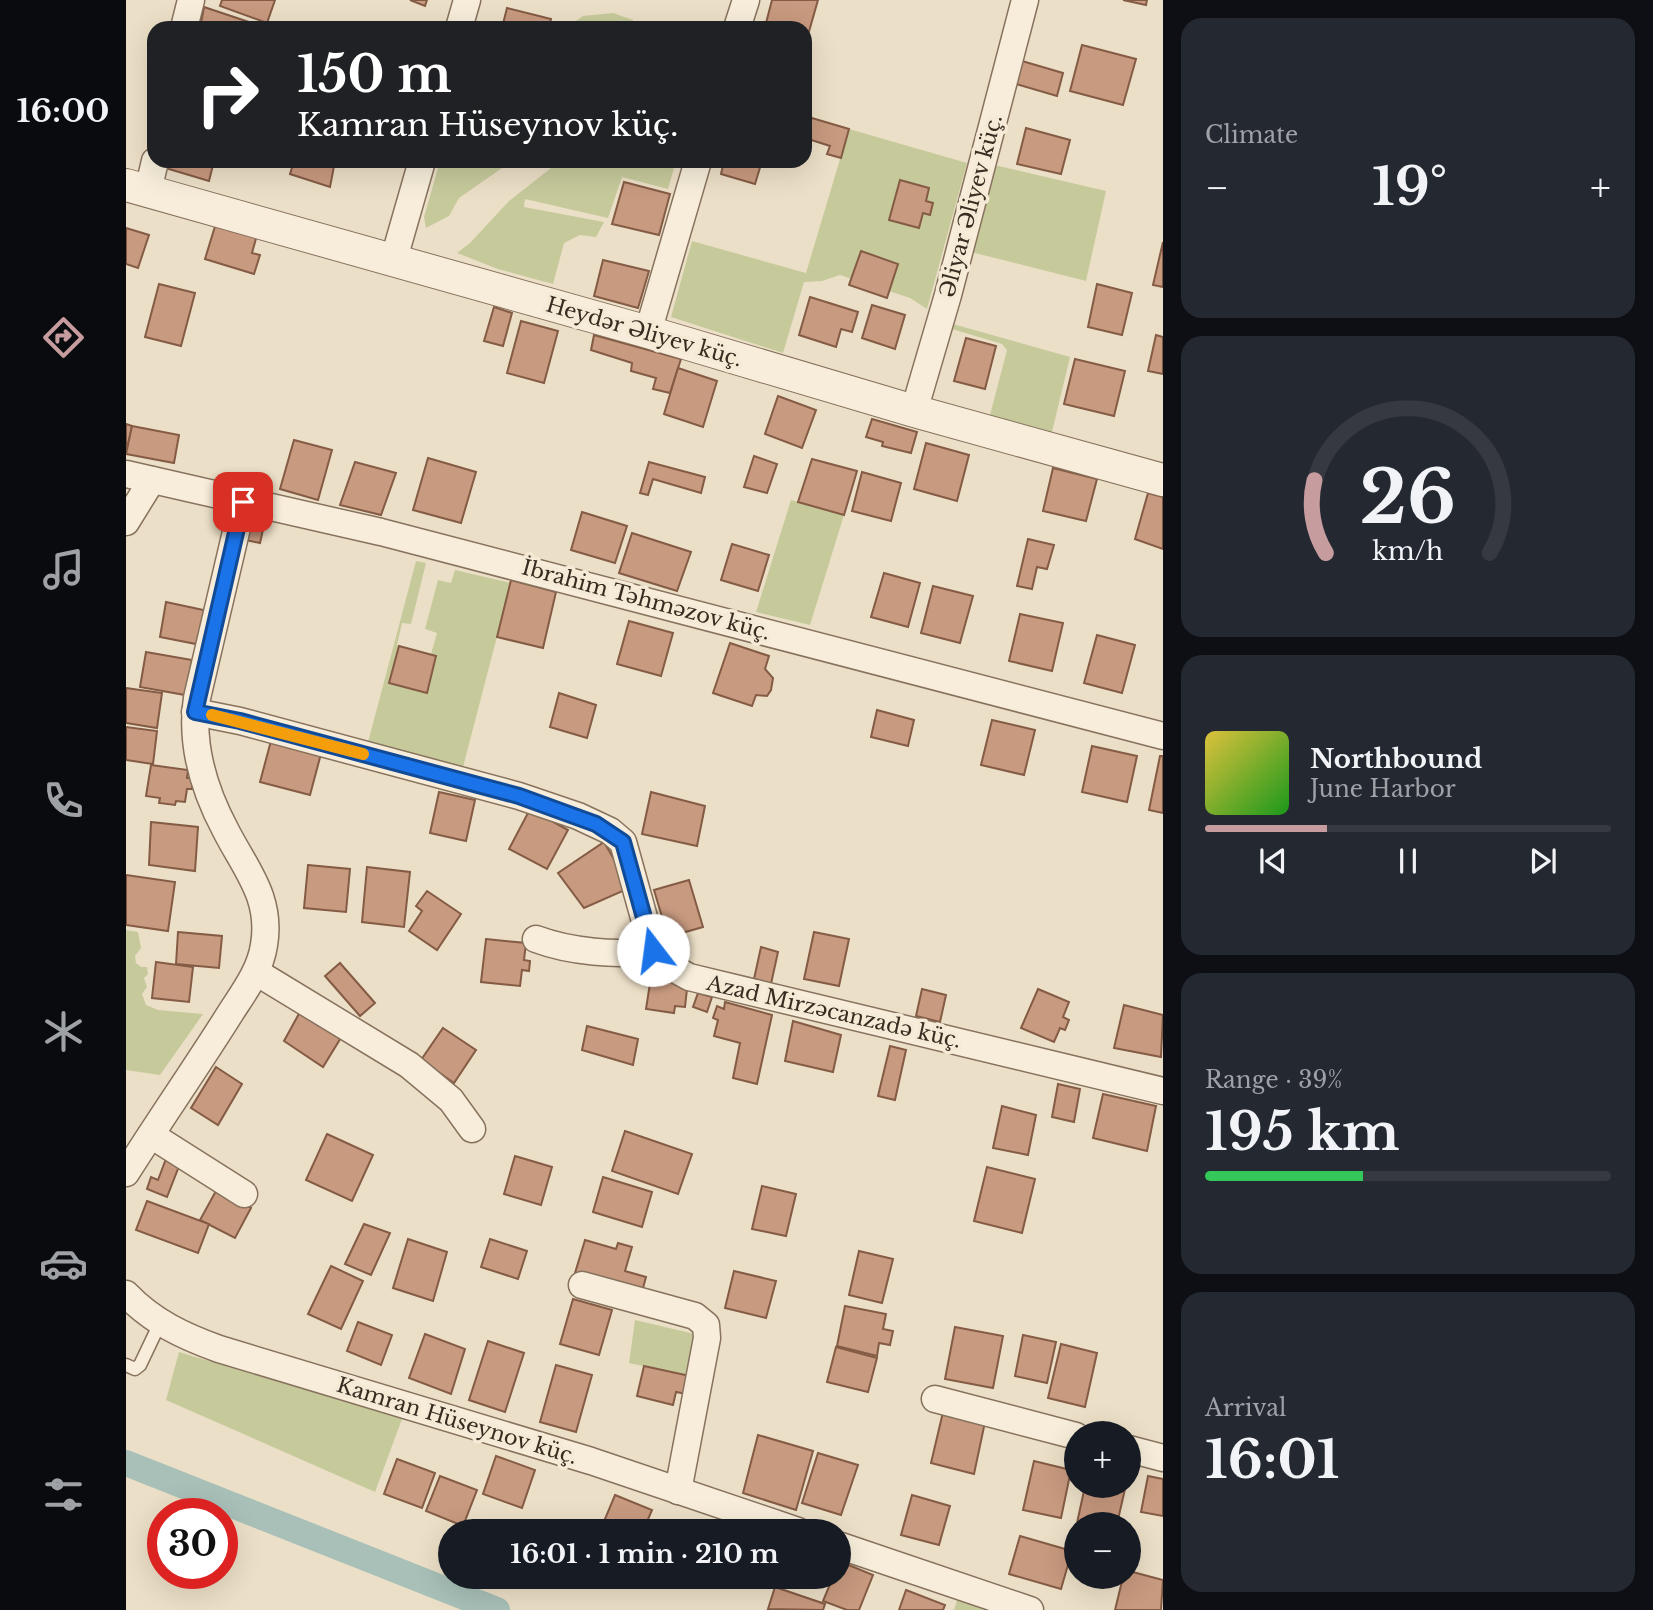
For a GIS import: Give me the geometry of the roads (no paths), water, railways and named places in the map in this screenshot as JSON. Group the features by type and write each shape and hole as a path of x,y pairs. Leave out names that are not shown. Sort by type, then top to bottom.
{"street":[{"path":"186,21 191,0"},
{"path":"462,21 467,0"},
{"path":"739,21 746,0"},
{"name":"Əliyar Əliyev küç.","path":"914,411 948,295 1025,0"},
{"path":"393,262 420,168"},
{"path":"648,332 696,168"},
{"name":"Heydər Əliyev küç.","path":"143,179 393,262 648,332 914,411 1163,480"},
{"name":"İbrahim Təhməzov küç.","path":"126,474 407,538 1163,736"},
{"path":"126,522 152,480"},
{"path":"126,1173 256,972 264,947 266,923 255,880 225,830 205,782 195,744 195,712 243,502"},
{"path":"195,712 240,721 519,796 596,824 623,842 653,950 637,953 558,947 536,939"},
{"name":"Azad Mirzəcanzadə küç.","path":"653,950 662,962 689,977 1163,1091"},
{"path":"256,972 409,1065 451,1100 472,1129"},
{"path":"151,1135 244,1194"},
{"path":"582,1285 695,1316 705,1325 707,1338 677,1491"},
{"name":"Kamran Hüseynov küç.","path":"126,1294 160,1323 184,1336 219,1349 591,1461 762,1519"},
{"path":"935,1399 1064,1433"},
{"path":"1141,1452 1163,1458"},
{"path":"851,1549 1030,1610"}],"lane":[{"path":"126,1365 135,1369 160,1323"}],"waterway":[{"path":"126,1463 497,1610"}]}
